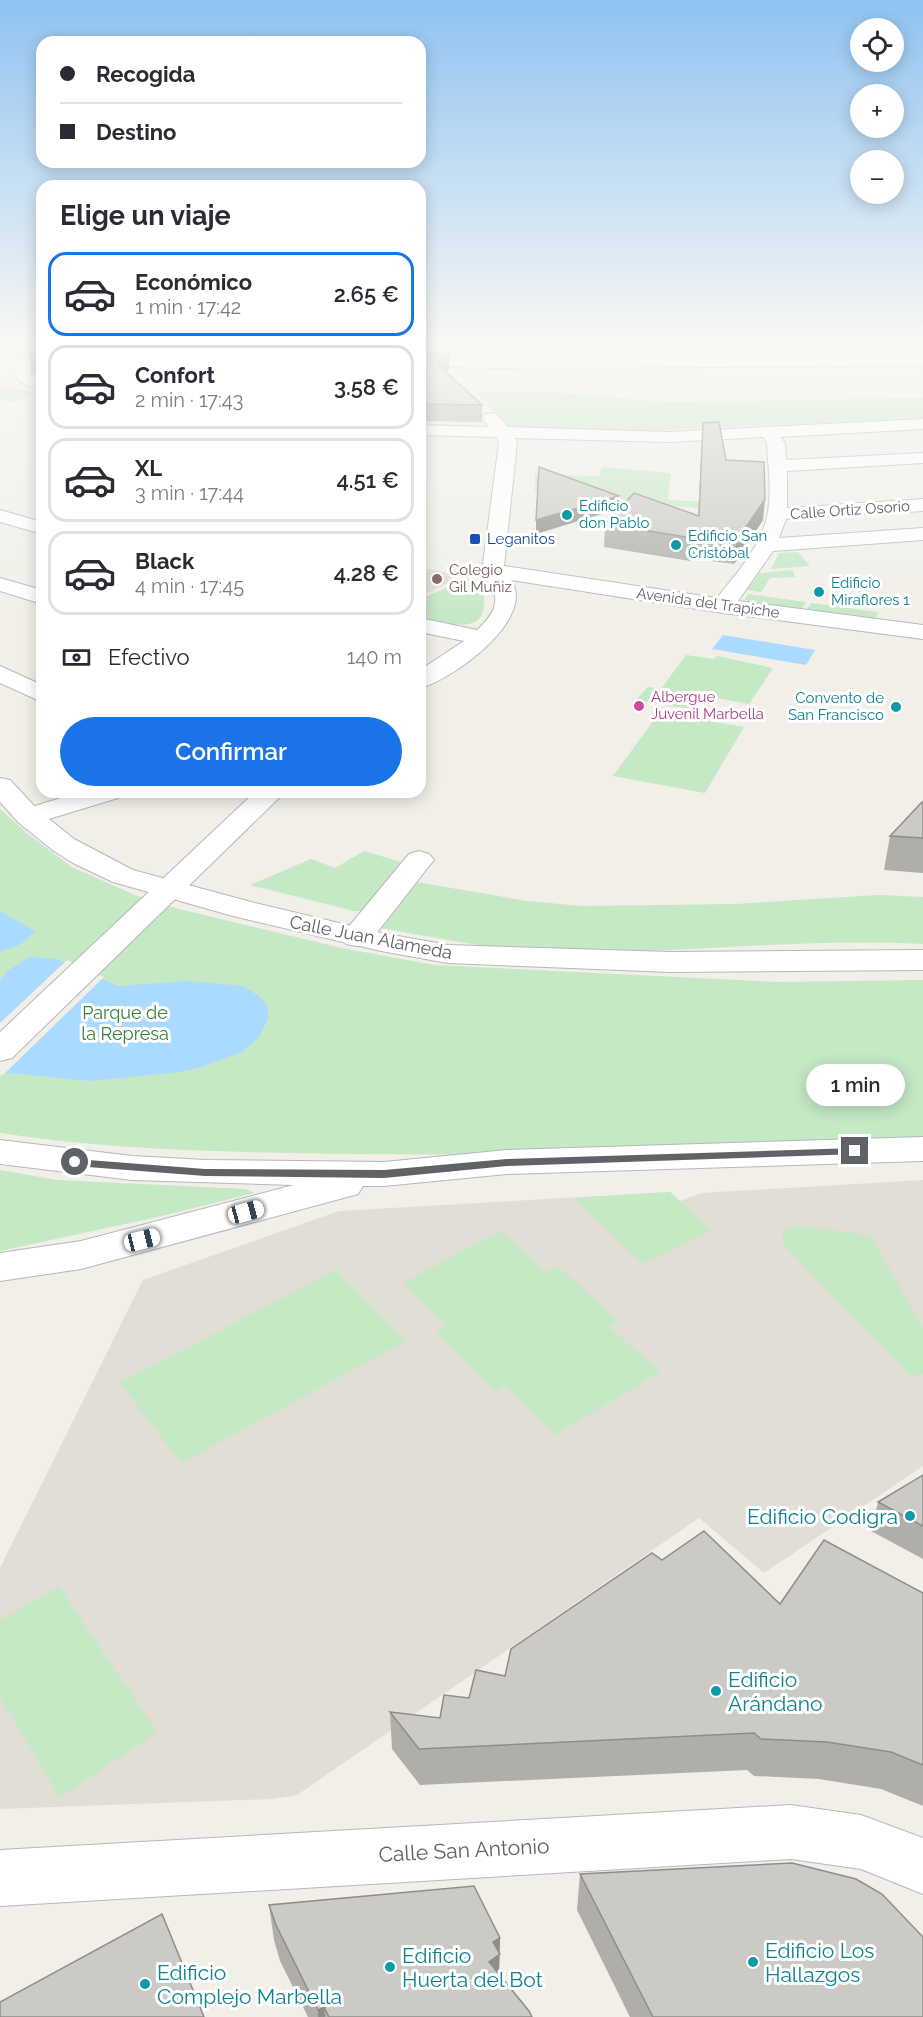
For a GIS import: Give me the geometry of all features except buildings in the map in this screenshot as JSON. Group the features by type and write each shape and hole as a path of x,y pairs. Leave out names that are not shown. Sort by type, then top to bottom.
{"street":[{"path":"487,433 670,437 746,433"},
{"path":"723,606 767,544 787,491 776,466 775,440 769,433"},
{"path":"426,677 483,638 502,616 506,602 506,590 493,571 508,443 506,434"},
{"path":"776,466 923,458"},
{"name":"Calle Ortiz Osorio","path":"778,514 923,505"},
{"path":"4,517 36,526"},
{"path":"767,544 923,534"},
{"name":"Avenida del Trapiche","path":"493,571 723,606 923,632"},
{"path":"0,584 36,595"},
{"path":"426,626 483,638"},
{"path":"2,677 36,692"},
{"name":"Calle Juan Alameda","path":"0,786 29,817 83,857 160,896 357,937 448,954 671,962 923,960"},
{"path":"29,817 89,798"},
{"path":"0,1050 265,798"},
{"path":"357,937 418,860"},
{"path":"0,1152 132,1168 205,1173 384,1174 507,1162 923,1149"},
{"path":"0,1267 81,1255 384,1174"},
{"name":"Calle San Antonio","path":"0,1878 791,1832 861,1842 923,1866"}],"shaded area":[{"name":"Colegio Gil Muñiz","path":"426,568 460,575 449,583 426,593"},
{"path":"923,1180 923,1466 764,1573 699,1518 297,1795 272,1799 0,1809 0,1568 143,1280 339,1211 670,1192 680,1201 701,1193"}],"green space":[{"path":"602,467 671,473 668,500 731,503 731,512 535,491 535,474 599,476"},
{"path":"798,552 810,566 771,569 779,553"},
{"path":"793,570 795,577 770,578 761,592 747,590 760,573"},
{"path":"467,579 476,580 483,595 484,606 481,616 476,621 458,625 426,618 426,596"},
{"path":"748,594 806,602 802,609 744,600"},
{"path":"811,603 878,613 875,618 807,609"},
{"path":"686,655 714,659 717,656 773,668 749,704 699,695 689,709 636,700 648,687 661,689"},
{"path":"659,713 744,727 705,793 613,776"},
{"name":"Parque de la Represa","path":"0,809 29,835 72,867 137,896 175,908 342,948 434,965 779,982 923,980 923,1145 709,1151 352,1154 132,1147 0,1133"},
{"path":"364,851 401,862 362,911 354,911 250,885 311,859 335,868"},
{"path":"416,882 527,901 582,906 736,904 879,895 923,897 923,944 875,942 637,951 542,951 481,945 380,928"},
{"path":"0,1170 57,1180 245,1189 254,1193 162,1216 0,1251"},
{"path":"670,1192 711,1231 643,1264 574,1198"},
{"path":"812,1227 870,1235 923,1328 923,1374 910,1376 785,1246 781,1232 791,1228"},
{"path":"500,1231 547,1272 558,1266 618,1321 609,1327 660,1372 555,1435 506,1386 496,1392 436,1332 446,1326 403,1283"},
{"path":"336,1270 406,1341 181,1463 120,1383"},
{"path":"59,1587 157,1732 60,1797 0,1698 0,1620"}],"water":[{"path":"723,635 815,650 806,665 712,649"},
{"path":"0,911 35,931 21,944 0,952"},
{"path":"29,957 57,959 118,986 188,981 243,986 259,996 265,1003 268,1019 259,1037 242,1052 180,1072 90,1081 0,1072 0,981 6,972"}],"pier":[{"path":"67,960 104,977 2,1076 0,1075 0,1023"}],"place":[{"name":"Edificio don Pablo","path":"567,515"},
{"name":"Leganitos","path":"475,539"},
{"name":"Edificio San Cristóbal","path":"676,545"},
{"name":"Colegio Gil Muñiz","path":"437,579"},
{"name":"Edificio Miraflores 1","path":"819,592"},
{"name":"Albergue Juvenil Marbella","path":"639,706"},
{"name":"Convento de San Francisco","path":"896,707"},
{"name":"Edificio Codigra","path":"910,1516"},
{"name":"Edificio Arándano","path":"716,1691"},
{"name":"Edificio Los Hallazgos","path":"753,1962"},
{"name":"Edificio Huerta del Bot","path":"390,1967"},
{"name":"Edificio Complejo Marbella","path":"145,1984"}],"route":[{"path":"75,1162 205,1173 384,1174 507,1162 855,1151"}]}
